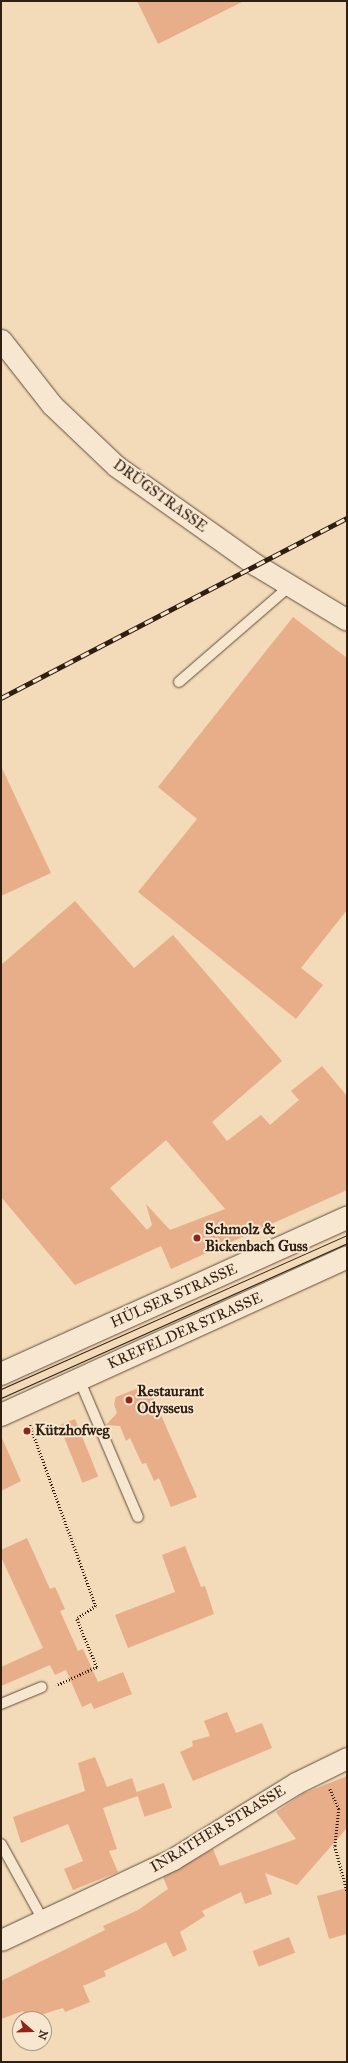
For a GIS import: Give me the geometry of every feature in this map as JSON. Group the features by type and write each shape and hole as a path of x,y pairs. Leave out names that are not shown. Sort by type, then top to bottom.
{"street":[{"name":"DRÜGSTRASSE","path":"1,340 52,405 116,466 290,586 347,620"},
{"name":"HÜLSER STRASSE","path":"1,1374 347,1218"},
{"name":"KREFELDER STRASSE","path":"23,1405 347,1257"},
{"path":"1,1415 23,1405"},
{"name":"INRATHER STRASSE","path":"1,1940 173,1859 318,1772 347,1758"}],"lane":[{"path":"179,682 290,586"},
{"path":"79,1379 138,1517"},
{"path":"1,1704 42,1686"},
{"path":"1,1844 43,1920"}],"path":[{"path":"23,1405 96,1606 77,1619 97,1667 58,1686 42,1686"},
{"path":"318,1772 339,1809 335,1846 347,1892"}],"building":[{"path":"137,1 244,1 158,44"},
{"path":"293,617 347,658 347,910 301,968 323,985 296,1019 138,892 197,819 158,787"},
{"path":"1,766 51,873 1,896"},
{"path":"75,901 134,968 173,935 282,1061 212,1122 227,1141 261,1115 270,1125 299,1100 291,1091 322,1066 347,1096 347,1190 171,1269 161,1246 75,1285 1,1197 1,965","holes":["166,1140 225,1209 170,1230 146,1204 152,1225 147,1230 110,1188"]},
{"path":"138,1388 144,1390 149,1399 153,1397 197,1497 171,1507 159,1478 154,1481 146,1463 142,1464 130,1438 126,1441 120,1426 106,1425 117,1413 114,1404 116,1397"},
{"path":"75,1419 98,1476 82,1483 59,1425"},
{"path":"1,1436 21,1481 1,1491"},
{"path":"27,1538 50,1589 55,1587 65,1609 60,1611 78,1651 83,1649 98,1682 123,1672 132,1694 94,1709 91,1703 82,1707 66,1670 55,1675 50,1665 1,1686 1,1667 43,1648 1,1557 1,1550"},
{"path":"185,1546 201,1587 205,1586 214,1614 128,1648 115,1615 175,1592 162,1555"},
{"path":"227,1712 236,1733 262,1723 272,1748 193,1781 180,1752 193,1746 192,1741 210,1736 204,1721"},
{"path":"95,1757 107,1787 132,1778 138,1796 103,1808 117,1849 109,1851 118,1872 73,1890 64,1869 83,1861 68,1824 21,1843 13,1817 85,1791 78,1763"},
{"path":"347,1776 347,1828 297,1885 265,1873 272,1894 245,1904 241,1892 202,1911 205,1916 180,1932 187,1950 173,1957 166,1942 104,1971 106,1976 83,1986 90,2002 65,2012 63,2008 52,2011 12,2011 12,2015 1,2019 1,1981 105,1930 103,1926 138,1910 168,1889 163,1877 213,1849 220,1866 296,1839 276,1812 302,1794"},
{"path":"164,1783 172,1808 144,1817 136,1792"},
{"path":"347,1888 347,1934 329,1939 317,1896"},
{"path":"289,1937 295,1953 259,1967 253,1951"}],"tram line":[{"path":"1,1389 347,1235"},
{"path":"1,1398 347,1243"}],"railway":[{"path":"1,698 347,518"}],"place":[{"name":"Schmolz & Bickenbach Guss","path":"197,1238"},
{"name":"Restaurant Odysseus","path":"129,1400"},
{"name":"Kützhofweg","path":"27,1431"}]}
